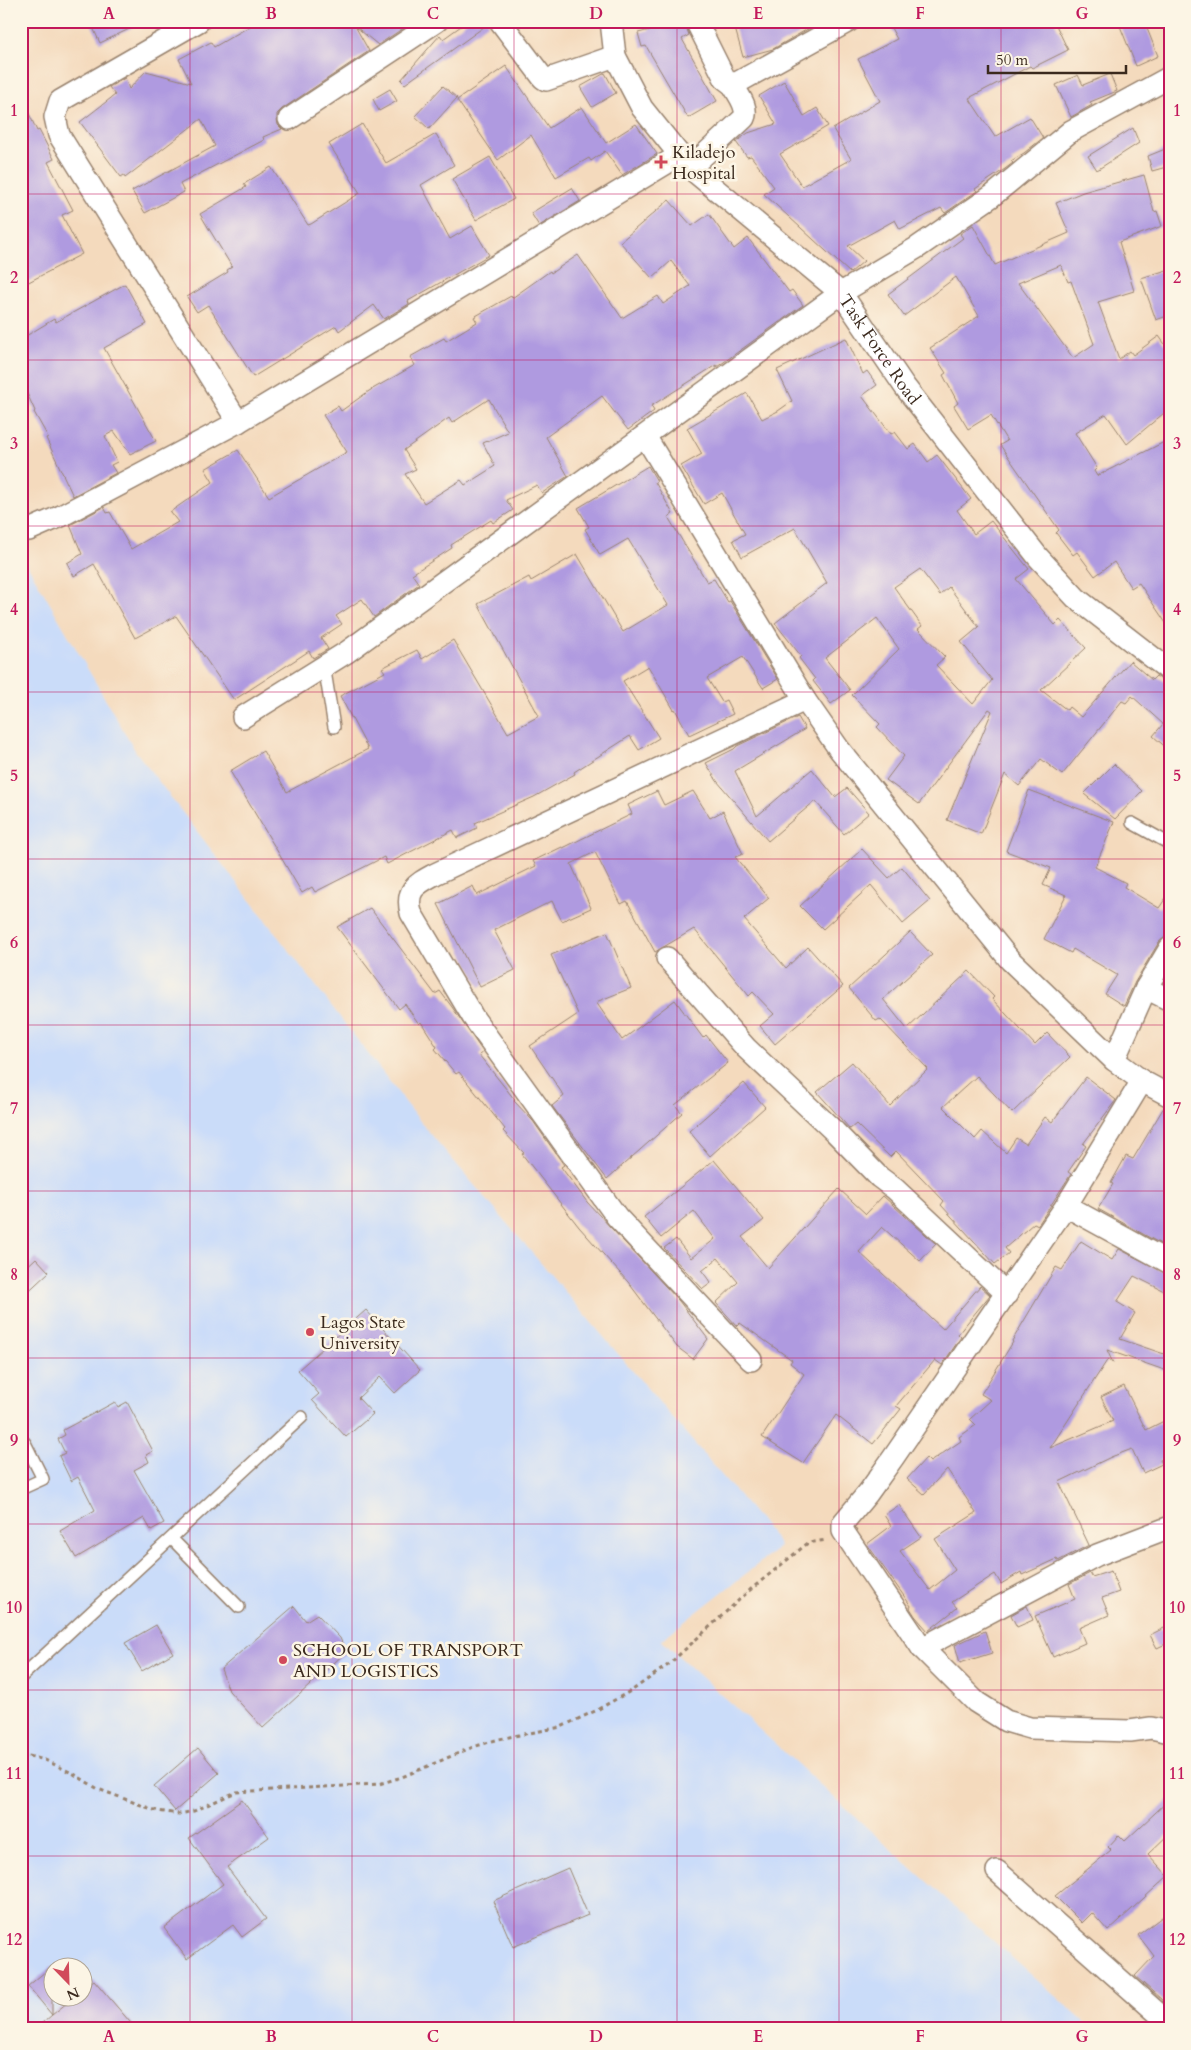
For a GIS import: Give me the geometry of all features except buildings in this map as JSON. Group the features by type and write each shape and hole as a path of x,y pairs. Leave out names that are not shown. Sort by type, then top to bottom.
{"street":[{"path":"199,21 60,101 55,117 59,135 238,422"},
{"path":"290,119 437,21"},
{"path":"500,21 546,80 615,56"},
{"name":"Task Force Road","path":"611,21 615,56 642,108 685,161 841,293 905,387 1038,557 1076,598 1170,671"},
{"path":"21,530 29,530 61,516 238,422 685,161 744,118 746,113 745,107 733,85 725,78 696,21"},
{"path":"733,85 849,21"},
{"path":"243,718 347,652 841,293 918,247 992,196 1070,131 1170,77"},
{"path":"645,436 806,700 839,749 1010,960 1114,1060 1142,1082 1170,1096"},
{"path":"751,1360 618,1217 473,1017 415,919 408,903 410,892 421,882 435,874 806,700"},
{"path":"1114,1060 1146,988 1170,948"},
{"path":"667,958 746,1048 835,1132 878,1177 895,1188 1007,1294"},
{"path":"1146,988 1170,1000"},
{"path":"1142,1082 1066,1206 868,1493 843,1523 843,1531 922,1648 976,1702 1006,1721 1030,1728 1130,1731 1151,1728 1170,1732"},
{"path":"1066,1206 1170,1263"},
{"path":"922,1648 1097,1555 1170,1527"},
{"path":"997,1871 1170,2024"}],"lane":[{"path":"324,665 334,727"},
{"path":"1132,823 1170,844"},
{"path":"21,1677 302,1417"},
{"path":"21,1489 43,1478 25,1443"},
{"path":"172,1539 240,1607"}],"path":[{"path":"21,1754 45,1760 74,1774 98,1789 157,1811 180,1814 194,1811 236,1792 379,1784 402,1777 473,1747 499,1739 561,1727 595,1711 668,1665 750,1590 808,1543 846,1536"}],"shaded area":[{"name":"Lagos State University","path":"21,554 136,752 423,1125 775,1538 780,1547 661,1640 1092,2029 21,2029"}],"place":[{"name":"Kiladejo Hospital","path":"661,162"},
{"name":"Lagos State University","path":"310,1332"},
{"name":"SCHOOL OF TRANSPORT AND LOGISTICS","path":"283,1660"}]}
